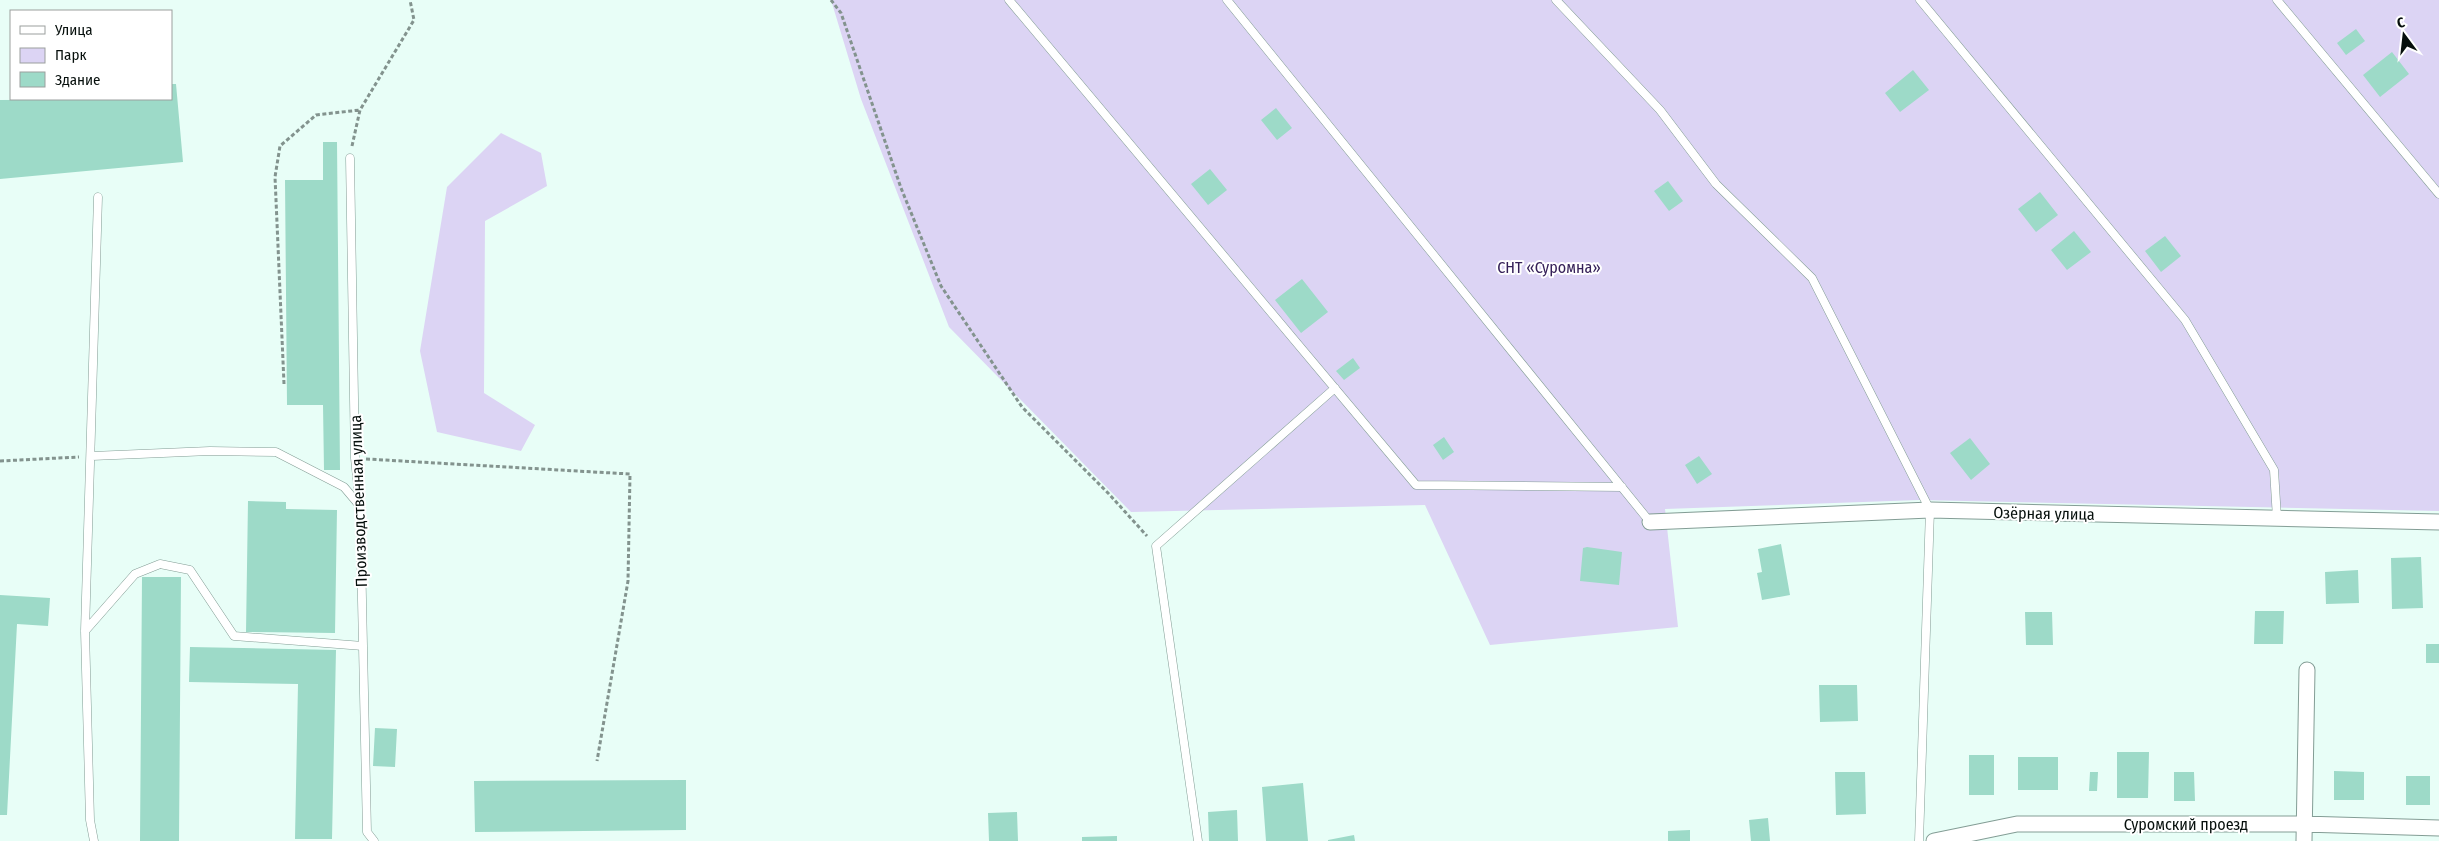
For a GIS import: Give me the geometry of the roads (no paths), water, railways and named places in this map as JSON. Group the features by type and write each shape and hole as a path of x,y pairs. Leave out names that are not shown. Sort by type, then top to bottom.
{"street":[{"name":"Озёрная улица","path":"1650,522 1930,510 2439,522"},
{"path":"2304,841 2307,670"},
{"name":"Суромский проезд","path":"1934,841 2017,824 2303,824 2439,828"}],"lane":[{"path":"1009,0 1416,485 1622,487"},
{"path":"1227,0 1650,522"},
{"path":"1556,0 1660,110 1716,184 1812,278 1930,510 1919,841"},
{"path":"1920,0 2185,320 2274,470 2277,518"},
{"path":"2277,0 2439,194"},
{"name":"Производственная улица","path":"350,158 355,458 360,507 368,832 374,841"},
{"path":"94,841 90,820 85,631 92,456 98,197"},
{"path":"1198,841 1156,546 1335,388"},
{"path":"92,456 210,451 276,452 344,487 360,507"},
{"path":"85,631 135,574 160,564 190,570 234,636 363,646"}],"park label":[{"name":"СНТ «Суромна»","path":"1549,267"}]}
